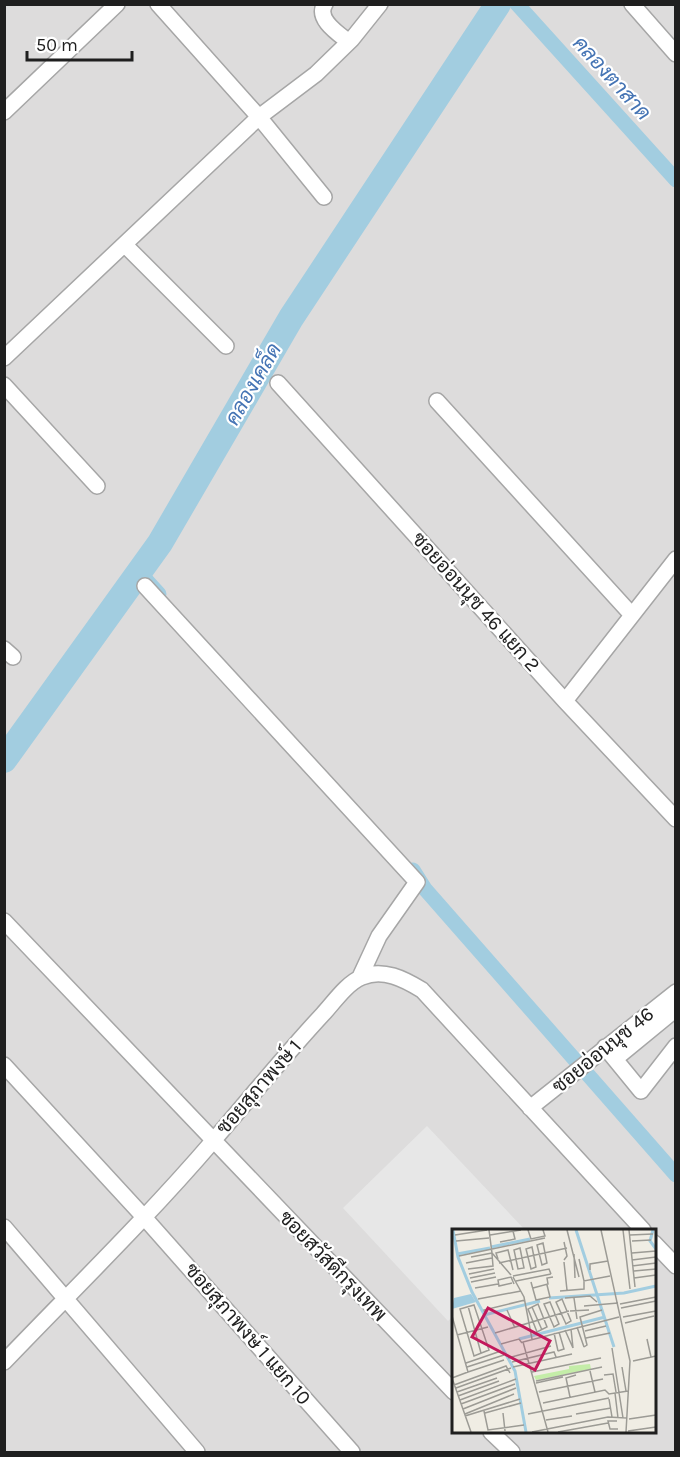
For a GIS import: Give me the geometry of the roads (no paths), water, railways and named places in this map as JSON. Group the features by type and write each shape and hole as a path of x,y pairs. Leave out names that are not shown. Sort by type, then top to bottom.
{"street":[{"path":"4,112 117,4"},
{"path":"159,4 259,117 324,197"},
{"path":"325,4 322,11 323,18 349,42"},
{"path":"4,358 259,117 316,74 349,42 380,4"},
{"path":"632,4 675,54"},
{"path":"125,244 226,346"},
{"name":"ซอยอ่อนนุช 46 แยก 2","path":"278,383 565,701 675,819"},
{"path":"4,385 97,486"},
{"path":"436,401 631,614"},
{"path":"565,701 675,560"},
{"path":"145,586 417,882 379,936 360,977"},
{"name":"ซอยสวัสดีกรุงเทพ","path":"4,921 452,1391"},
{"path":"360,977 385,974 399,977 422,990 642,1229"},
{"name":"ซอยสุภาพงษ์ 1","path":"4,1362 213,1141 317,1020 360,977"},
{"name":"ซอยอ่อนนุช 46","path":"530,1108 575,1072 604,1054 675,992"},
{"path":"675,1009 604,1054 641,1091 675,1046"},
{"name":"ซอยสุภาพงษ์ 1 แยก 10","path":"4,1065 143,1216 352,1452"},
{"path":"4,1227 197,1452"},
{"path":"656,1245 675,1266"},
{"path":"493,1433 512,1452"}],"waterway":[{"name":"คลองเคล็ด","path":"4,760 160,543 291,318 498,4"},
{"name":"คลองตาสาด","path":"517,4 676,180"},
{"path":"139,572 159,594"},
{"path":"413,870 425,889 676,1175"}]}
